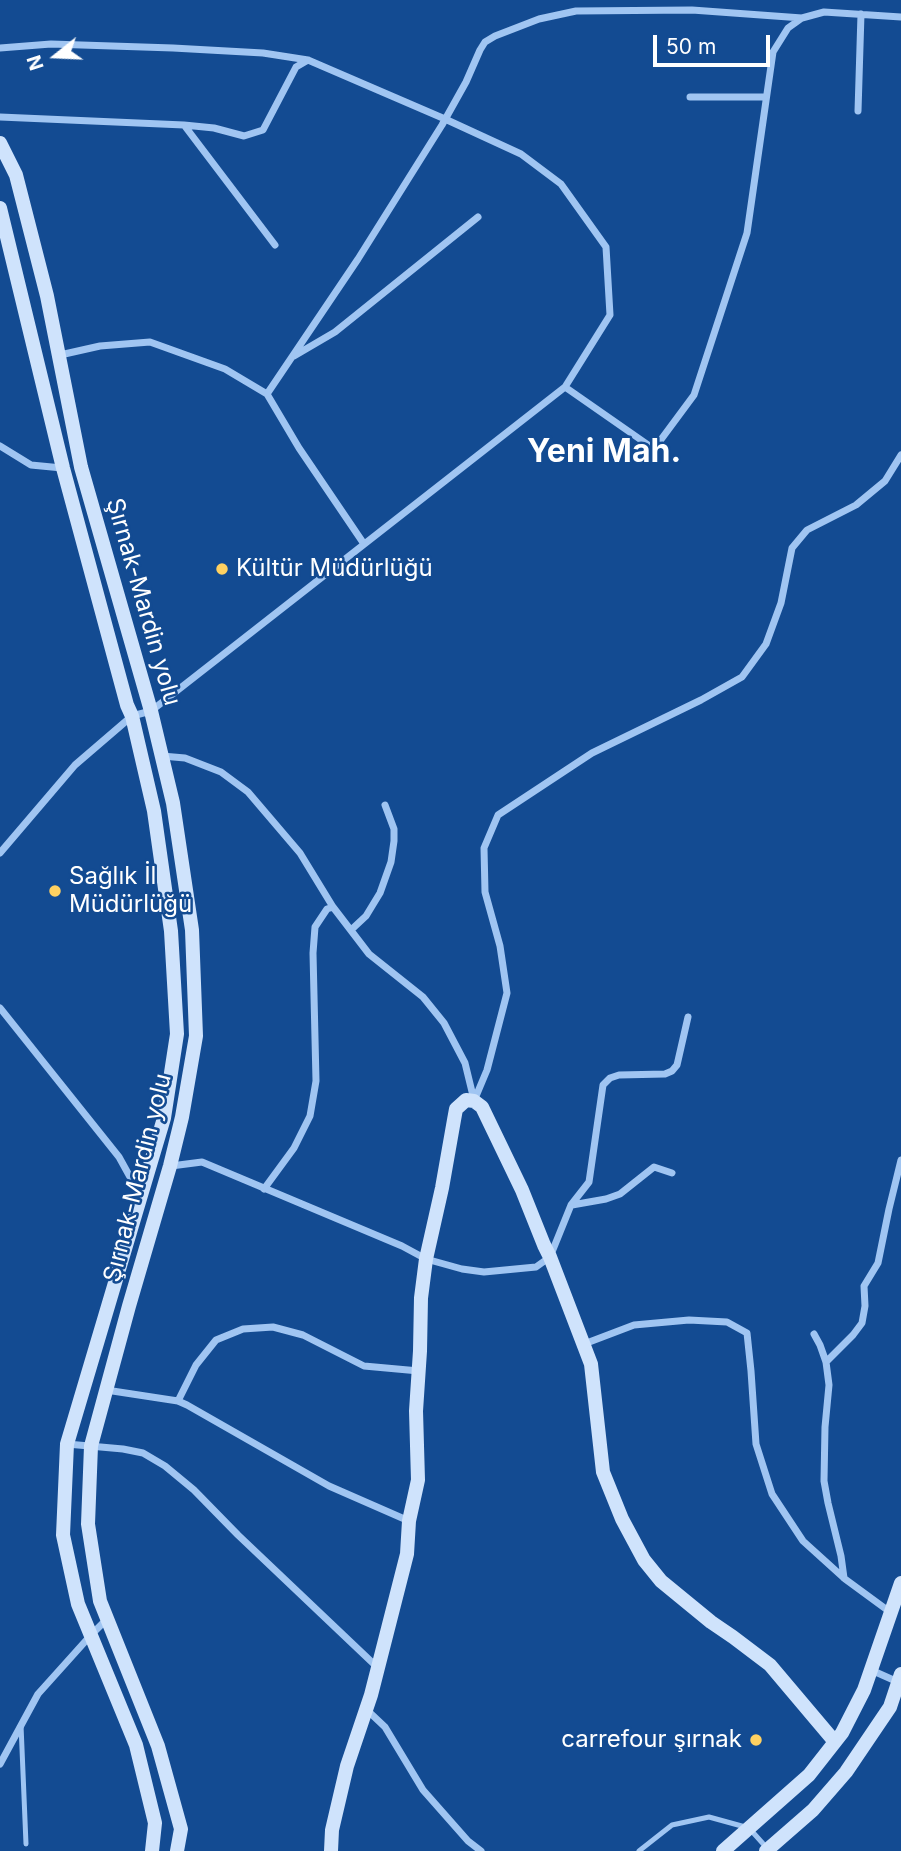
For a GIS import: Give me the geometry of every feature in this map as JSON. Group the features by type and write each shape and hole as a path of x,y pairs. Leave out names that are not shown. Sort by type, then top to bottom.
{"street":[{"path":"267,394 358,259 446,119 485,42 495,36 556,14 576,11 692,10 802,18 824,12 901,17"},
{"path":"858,111 861,14"},
{"path":"565,387 654,449 694,394 747,233 773,52 788,28 802,18"},
{"path":"0,48 51,44 119,46 263,53 308,60 446,119 521,154 561,184 606,247 610,315 565,387 151,710 132,716 75,765 0,853"},
{"path":"0,117 184,125 214,128 244,136 263,130 296,67 308,60"},
{"path":"690,97 766,97"},
{"path":"184,125 275,245"},
{"name":"Şırnak-Mardin yolu","path":"0,143 16,175 38,257 81,467 162,755 173,803 192,930 196,1036 182,1117 91,1446 88,1524 100,1601 158,1745 181,1829 177,1851"},
{"name":"Şırnak-Mardin yolu","path":"0,208 63,468 132,716 154,811 171,931 177,1034 164,1118 67,1444 63,1535 78,1604 136,1745 155,1823 152,1851"},
{"path":"292,357 335,332 478,217"},
{"path":"60,355 100,346 150,342 225,369 267,394 299,448 364,544"},
{"path":"0,446 31,466 63,468"},
{"path":"474,1101 487,1070 507,993 500,946 485,892 484,848 498,815 592,753 742,677 766,644 781,603 792,548 807,530 856,505 885,481 901,455"},
{"path":"162,755 185,758 221,772 248,792 300,853 333,907 369,954 423,997 444,1023 465,1063 474,1101"},
{"path":"351,930 366,916 380,893 391,862 394,829 385,806"},
{"path":"264,1189 294,1147 310,1116 316,1081 313,953 315,926 327,909 333,907"},
{"path":"0,1008 119,1157 140,1196"},
{"path":"170,1166 202,1162 402,1246 426,1259 462,1269 484,1272 536,1267 551,1257 571,1205 589,1182 603,1085 610,1078 619,1075 665,1074 672,1071 677,1065 688,1017"},
{"path":"331,1851 332,1830 347,1766 378,1668 407,1554 418,1480 416,1411 421,1298 426,1259 456,1109 466,1100 474,1101 482,1107 551,1257 592,1364 603,1472 622,1519 644,1560 661,1581 710,1622 770,1665 835,1742"},
{"path":"826,1362 862,1323 864,1286 878,1263 901,1160"},
{"path":"571,1205 620,1194 654,1167 671,1173"},
{"path":"584,1344 634,1325 689,1320 727,1322 747,1333 756,1444 772,1494 803,1541 845,1579 890,1612"},
{"path":"178,1401 196,1365 216,1340 243,1329 273,1327 303,1335 365,1366 419,1371"},
{"path":"814,1334 826,1362 829,1385 824,1481 845,1579"},
{"path":"106,1390 178,1401 329,1486 410,1521"},
{"path":"67,1444 143,1453 165,1466 194,1490 378,1668"},
{"path":"723,1851 809,1775 842,1733 864,1690 901,1583"},
{"path":"0,1763 38,1694 107,1619"},
{"path":"767,1850 813,1810 846,1772 890,1707 900,1680 871,1670"},
{"path":"366,1710 385,1727 423,1790 468,1841 481,1851"}],"lane":[{"path":"21,1725 26,1844"},
{"path":"639,1851 672,1825 709,1817 749,1828 767,1850"}],"place":[{"name":"Kültür Müdürlüğü","path":"222,569"},
{"name":"Sağlık İl Müdürlüğü","path":"55,891"},
{"name":"carrefour şırnak","path":"756,1740"}],"district":[{"name":"Yeni Mah.","path":"604,452"}]}
